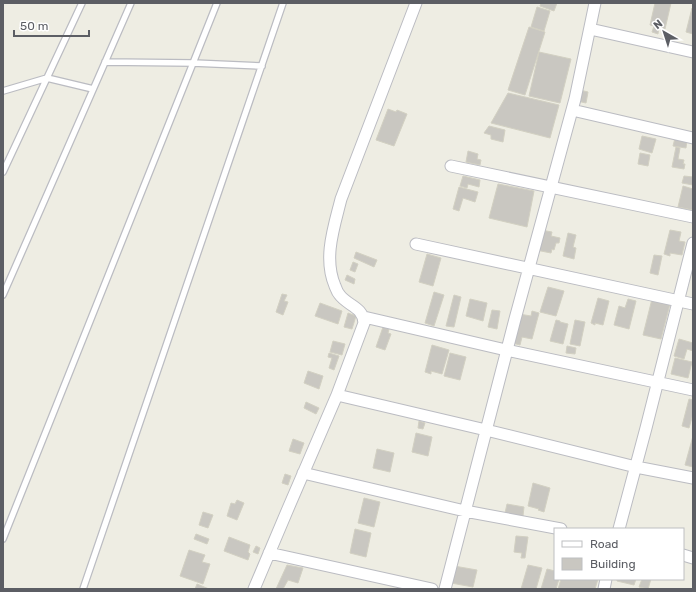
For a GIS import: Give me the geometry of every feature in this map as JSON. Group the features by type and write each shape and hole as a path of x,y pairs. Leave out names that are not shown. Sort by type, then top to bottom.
{"street":[{"path":"254,589 337,395 364,323 364,317 359,310 339,295 332,277 330,255 333,230 341,199 416,3"},
{"path":"445,589 506,350 572,110 595,3"},
{"path":"590,29 693,52"},
{"path":"572,110 693,138"},
{"path":"451,166 693,217"},
{"path":"620,528 693,243"},
{"path":"416,244 693,304"},
{"path":"364,317 506,350 693,390"},
{"path":"337,395 636,467 693,478"},
{"path":"303,473 465,511 557,528"},
{"path":"270,553 432,589"}],"lane":[{"path":"3,172 82,3"},
{"path":"3,295 131,3"},
{"path":"3,539 217,3"},
{"path":"83,589 283,3"},
{"path":"105,62 193,63 262,66"},
{"path":"3,91 47,78 93,89"}],"building":[{"path":"541,3 557,3 554,11 540,6"},
{"path":"655,3 671,3 665,29 659,27 658,34 652,32 654,26 650,25"},
{"path":"537,7 550,11 544,31 531,27"},
{"path":"693,8 693,34 686,32"},
{"path":"529,27 545,32 525,95 508,90"},
{"path":"539,52 571,59 560,103 529,96"},
{"path":"580,90 588,92 586,103 577,101"},
{"path":"508,93 559,105 550,138 491,123"},
{"path":"388,109 396,112 397,110 407,114 394,146 376,140"},
{"path":"489,126 505,130 503,142 491,139 491,135 484,133"},
{"path":"642,136 656,139 652,153 639,149"},
{"path":"675,138 687,140 686,148 673,146"},
{"path":"676,147 680,148 678,159 684,160 684,169 672,167"},
{"path":"468,151 478,154 477,159 481,160 480,165 466,162"},
{"path":"640,153 650,155 648,166 638,164"},
{"path":"463,176 480,180 479,187 468,184 467,188 460,186"},
{"path":"684,176 693,177 693,185 682,183"},
{"path":"498,184 534,191 527,227 489,218"},
{"path":"683,186 693,189 693,210 678,207"},
{"path":"459,187 478,192 475,202 463,198 459,211 453,209"},
{"path":"541,230 552,232 551,236 560,238 559,243 556,243 554,250 552,249 551,253 536,250"},
{"path":"670,230 681,232 679,241 685,242 682,255 670,253 670,256 664,254"},
{"path":"568,233 576,235 573,247 576,248 574,259 563,256"},
{"path":"356,252 377,260 374,267 354,258"},
{"path":"427,254 441,258 433,286 419,282"},
{"path":"654,255 662,256 658,275 650,273"},
{"path":"353,262 358,264 355,272 350,270"},
{"path":"347,275 355,279 354,284 345,280"},
{"path":"548,287 564,291 556,316 540,312"},
{"path":"434,292 444,295 434,326 425,323"},
{"path":"282,294 287,295 284,301 288,302 283,315 276,312"},
{"path":"454,295 461,297 454,327 446,326"},
{"path":"598,298 609,301 603,325 595,323 595,325 591,323"},
{"path":"470,299 487,303 483,321 466,316"},
{"path":"628,299 636,301 629,329 614,325 619,306 625,308"},
{"path":"652,299 670,304 661,339 643,335"},
{"path":"320,303 342,311 338,324 315,316"},
{"path":"492,310 500,311 497,329 488,327"},
{"path":"532,311 539,313 532,339 522,337 520,345 512,343 519,314 531,316"},
{"path":"348,313 356,316 352,329 344,327"},
{"path":"556,320 568,324 563,344 550,341"},
{"path":"575,320 585,322 580,346 570,344"},
{"path":"383,327 389,329 388,333 391,334 385,350 376,347"},
{"path":"679,339 693,343 693,351 687,349 684,359 674,356"},
{"path":"333,341 345,344 342,355 330,352"},
{"path":"432,345 449,350 442,374 431,371 431,374 425,372"},
{"path":"567,346 576,348 575,354 566,353"},
{"path":"329,353 339,356 334,370 329,368 332,358 328,357"},
{"path":"450,353 466,357 460,380 444,376"},
{"path":"675,358 692,362 688,378 671,374"},
{"path":"308,371 323,376 319,389 304,383"},
{"path":"689,399 693,400 693,414 689,428 682,426"},
{"path":"306,402 319,408 316,414 304,408"},
{"path":"419,421 425,423 423,429 418,428"},
{"path":"416,433 432,437 428,456 412,452"},
{"path":"693,436 693,467 685,465"},
{"path":"293,439 304,443 300,454 289,451"},
{"path":"377,449 394,453 390,472 373,468"},
{"path":"285,474 291,476 288,485 282,483"},
{"path":"533,483 550,488 544,512 528,506"},
{"path":"364,498 380,502 374,527 358,523"},
{"path":"237,500 244,503 237,520 227,516 231,503 235,504"},
{"path":"507,504 524,507 523,516 505,513"},
{"path":"203,512 213,515 208,528 199,525"},
{"path":"355,529 371,533 366,557 350,553"},
{"path":"196,534 209,539 207,544 194,539"},
{"path":"516,536 528,537 525,558 521,558 522,553 514,552"},
{"path":"229,537 250,545 248,560 224,551"},
{"path":"256,546 260,548 258,554 253,552"},
{"path":"189,550 205,555 202,562 210,564 203,584 180,576"},
{"path":"287,565 303,568 298,583 288,580 283,589 276,589"},
{"path":"528,565 542,568 536,589 521,589"},
{"path":"454,566 477,570 473,587 451,583"},
{"path":"547,569 554,571 554,580 559,580 556,589 541,589"},
{"path":"561,580 598,580 595,589 558,589"},
{"path":"617,580 636,580 634,585"},
{"path":"642,580 651,580 648,589 639,587"},
{"path":"197,584 209,589 195,589"}]}
